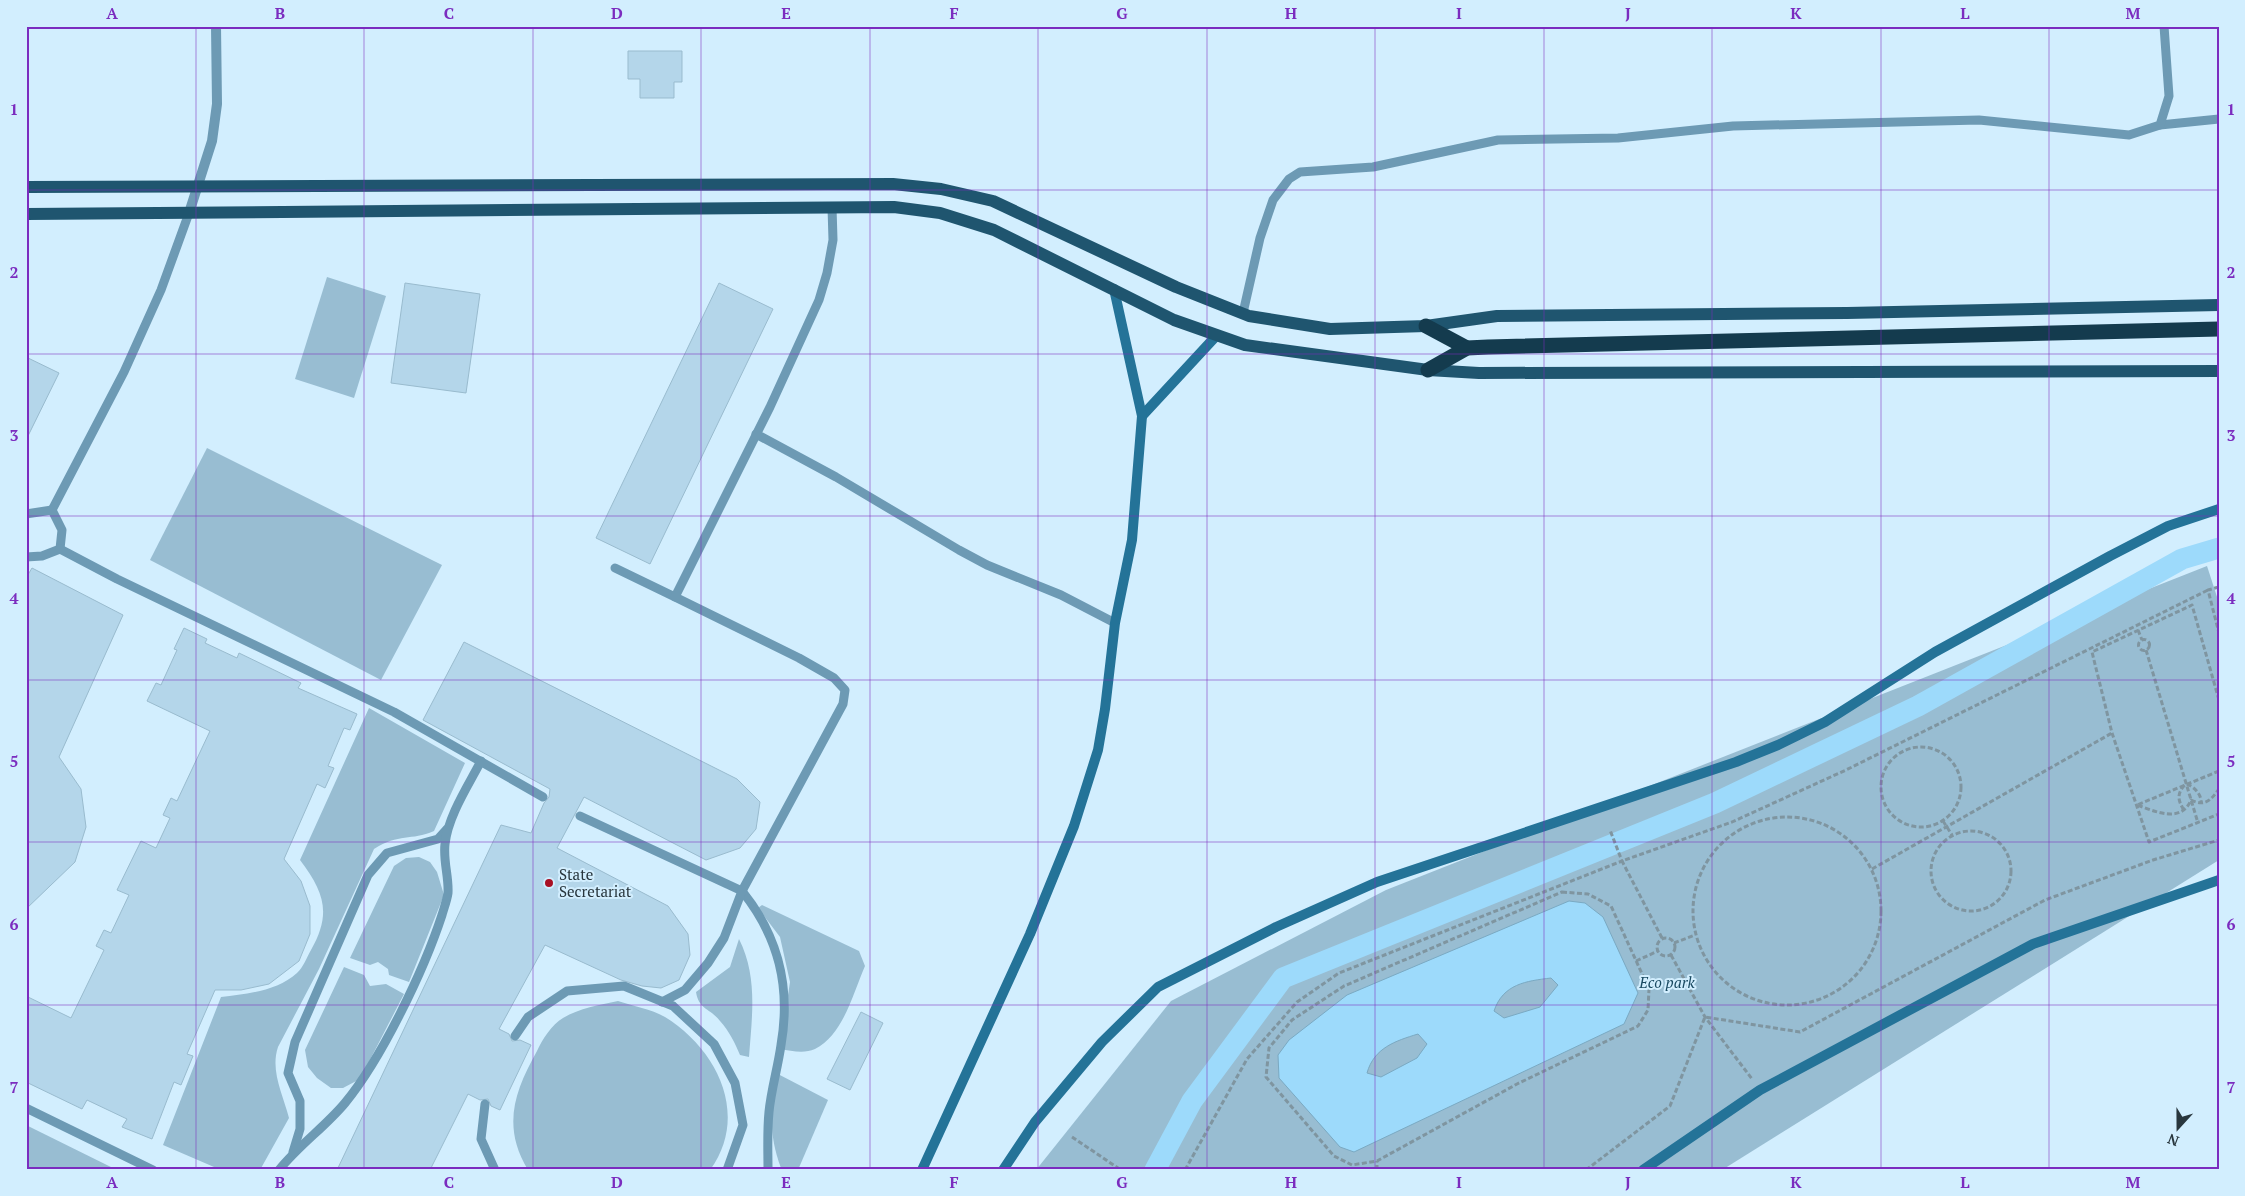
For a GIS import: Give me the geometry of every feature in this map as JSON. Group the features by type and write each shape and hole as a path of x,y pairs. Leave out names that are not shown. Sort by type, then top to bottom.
{"highway":[{"path":"1426,326 1467,348"},
{"path":"1428,370 1467,348 2219,329"}],"main road":[{"path":"26,188 894,184 942,189 993,201 1176,287 1243,313 1330,329 1426,326 1497,316 1848,313 2219,305"},
{"path":"26,214 894,207 940,212 994,230 1174,320 1245,344 1428,370 1479,373 2219,371"}],"street":[{"path":"190,213 212,141 217,104 216,26"},
{"path":"922,1170 1030,934 1074,826 1098,750 1115,623 1132,540 1142,416 1114,289"},
{"path":"1142,416 1217,335"},
{"path":"1003,1170 1035,1122 1102,1042 1158,987 1276,926 1377,882 1726,765 1778,745 1825,722 1935,652 2110,556 2168,526 2219,509"},
{"path":"1642,1170 1760,1090 2033,944 2219,880"}],"lane":[{"path":"2160,124 2169,96 2164,26"},
{"path":"1243,313 1260,238 1273,200 1289,179 1300,172 1373,167 1498,140 1618,138 1733,126 1978,120 2129,135 2160,124 2219,119"},
{"path":"675,597 756,434 819,300 827,273 833,240 832,207"},
{"path":"52,510 124,372 160,290 190,213"},
{"path":"756,434 836,477 966,554 1061,595 1115,623"},
{"path":"26,514 52,510"},
{"path":"52,510 62,530 60,549"},
{"path":"26,557 42,556 60,549 117,579 394,712 543,797"},
{"path":"615,568 799,658 834,678 845,690 843,704 742,892 724,938 708,964 685,990 662,1002"},
{"path":"279,1170 293,1152 314,1135 347,1101 399,1015 435,933 448,892 444,858 449,827 481,761"},
{"path":"580,816 742,892 760,913 783,975 785,993 782,1044 769,1111 768,1170"},
{"path":"293,1152 300,1129 300,1101 288,1073 296,1042 368,875 387,853 438,839 449,827"},
{"path":"515,1036 528,1017 567,991 624,986 672,1006 714,1044 735,1083 743,1125 727,1170"},
{"path":"485,1104 481,1139 495,1170"},
{"path":"26,1108 153,1170"}],"path":[{"path":"1185,1170 1247,1059 1297,1002 1338,973 1622,861 1732,822 1846,770 2208,590 2219,587"},
{"path":"2208,590 2219,633"},
{"path":"2219,700 2192,605 2092,652 2112,733 2149,842 2219,814"},
{"path":"2138,630 2142,640 2150,644 2146,650"},
{"path":"2142,640 2139,646 2146,650 2198,823"},
{"path":"1872,869 2112,733"},
{"path":"1912,747 1926,747 1940,751 1955,766 1962,785 1960,799 1953,812 1943,822 1918,828 1906,825 1886,809 1881,791 1883,772 1899,753 1912,747"},
{"path":"2136,805 2219,771"},
{"path":"2186,784 2192,786 2196,791 2202,801 2200,804"},
{"path":"2184,810 2178,800 2181,789 2186,784"},
{"path":"2191,800 2200,804 2208,802 2219,789"},
{"path":"2136,805 2166,814 2176,814 2184,810 2191,800"},
{"path":"1768,818 1799,818 1829,827 1854,844 1872,869 1881,900 1880,931 1868,960 1847,984 1820,1000 1789,1006 1758,1001 1730,986 1708,963 1695,935 1692,904 1700,874 1716,848 1740,829 1768,818"},
{"path":"1943,822 1952,835"},
{"path":"1610,830 1622,861 1662,938"},
{"path":"1964,831 1983,833 1999,842 2007,853 2011,865 2011,877 2007,890 1999,900 1987,907 1974,911 1960,910 1948,904 1938,894 1932,882 1930,868 1934,855 1941,843 1952,835 1964,831"},
{"path":"1705,1017 1800,1032 2045,900 2153,860 2219,840"},
{"path":"1562,892 1588,894 1611,906 1649,989 1648,1010 1638,1026 1516,1084 1377,1161 1352,1166 1334,1156 1266,1077 1269,1048 1292,1020 1344,986 1562,892"},
{"path":"1674,943 1695,935"},
{"path":"1662,938 1671,939 1674,943 1675,947 1671,954"},
{"path":"1658,952 1657,945 1662,938"},
{"path":"1658,952 1662,955 1671,954"},
{"path":"1636,961 1658,952"},
{"path":"1671,954 1705,1017 1760,1090"},
{"path":"1586,1170 1670,1106 1705,1017"},
{"path":"1072,1137 1121,1170"},
{"path":"1376,1170 1377,1161"}],"green space":[{"path":"327,277 386,296 354,398 295,379"},
{"path":"207,448 442,565 381,680 150,560"},
{"name":"Eco park","path":"2207,566 2219,603 2219,860 1722,1170 1036,1170 1171,1001 1386,890"},
{"path":"369,708 465,763 434,831 391,841 374,849 319,969 278,1047 276,1074 289,1118 260,1170 221,1170 163,1145 221,997 261,991 289,979 301,968 318,937 323,914 320,893 300,860"},
{"path":"419,857 430,862 437,872 444,895 409,982 389,975 388,969 378,962 370,965 350,958 394,866 406,858"},
{"path":"762,905 859,951 865,966 852,1000 840,1023 825,1042 811,1051 798,1052 780,1049 790,982 780,937 758,908"},
{"path":"739,939 745,953 751,982 752,1012 749,1057 740,1055 726,1029 716,1017 702,1006 696,992 730,967"},
{"path":"344,967 364,975 370,986 386,984 404,994 360,1079 343,1088 331,1088 317,1078 308,1067 305,1050"},
{"path":"618,1001 665,1017 684,1031 700,1047 713,1065 722,1085 727,1106 727,1127 722,1149 710,1170 528,1170 515,1139 514,1110 522,1081 539,1047 551,1028 563,1018 583,1009"},
{"path":"776,1073 828,1100 798,1170 781,1168 774,1144 772,1109"},
{"path":"26,1125 117,1170 26,1170"}],"shaded area":[{"path":"1569,901 1585,903 1603,917 1638,993 1624,1024 1354,1152 1340,1147 1279,1078 1278,1055 1289,1040 1347,995","holes":["1551,978 1558,985 1540,1007 1504,1018 1494,1011 1498,1002 1509,989 1524,983","1418,1034 1427,1044 1417,1058 1381,1077 1367,1073 1375,1057 1386,1047"]}],"building":[{"path":"628,51 682,51 682,82 674,82 674,98 640,98 640,79 628,79"},
{"path":"405,283 480,294 466,393 391,383"},
{"path":"719,283 773,309 650,564 596,538"},
{"path":"26,357 59,373 26,440"},
{"path":"32,568 123,615 59,757 81,789 86,827 75,862 26,909 26,578"},
{"path":"184,628 207,639 205,643 237,658 239,653 301,683 298,688 357,714 350,730 344,728 328,766 334,768 325,788 317,784 284,859 301,881 310,906 310,934 299,961 269,984 241,990 215,990 187,1054 193,1056 181,1085 174,1082 152,1139 122,1127 127,1119 87,1100 82,1109 26,1082 26,996 71,1018 104,950 96,946 104,930 111,933 129,895 117,890 141,841 156,848 170,818 163,815 171,798 177,801 210,731 147,701 156,683 161,685 177,650 174,649"},
{"name":"State Secretariat","path":"464,642 737,779 760,802 756,829 740,848 706,860 584,797 557,848 668,906 688,934 690,955 679,980 661,988 642,986 621,980 545,945 499,1029 509,1034 512,1041 520,1040 531,1045 500,1110 491,1106 488,1099 480,1100 468,1094 430,1170 337,1170 501,825 531,833 544,803 549,797 550,789 423,720"},
{"path":"861,1012 883,1023 850,1090 827,1079"}],"waterway":[{"path":"1155,1170 1192,1101 1283,978 1715,803 1918,706 2182,559 2219,548"}],"place":[{"name":"State Secretariat","path":"549,883"}]}
